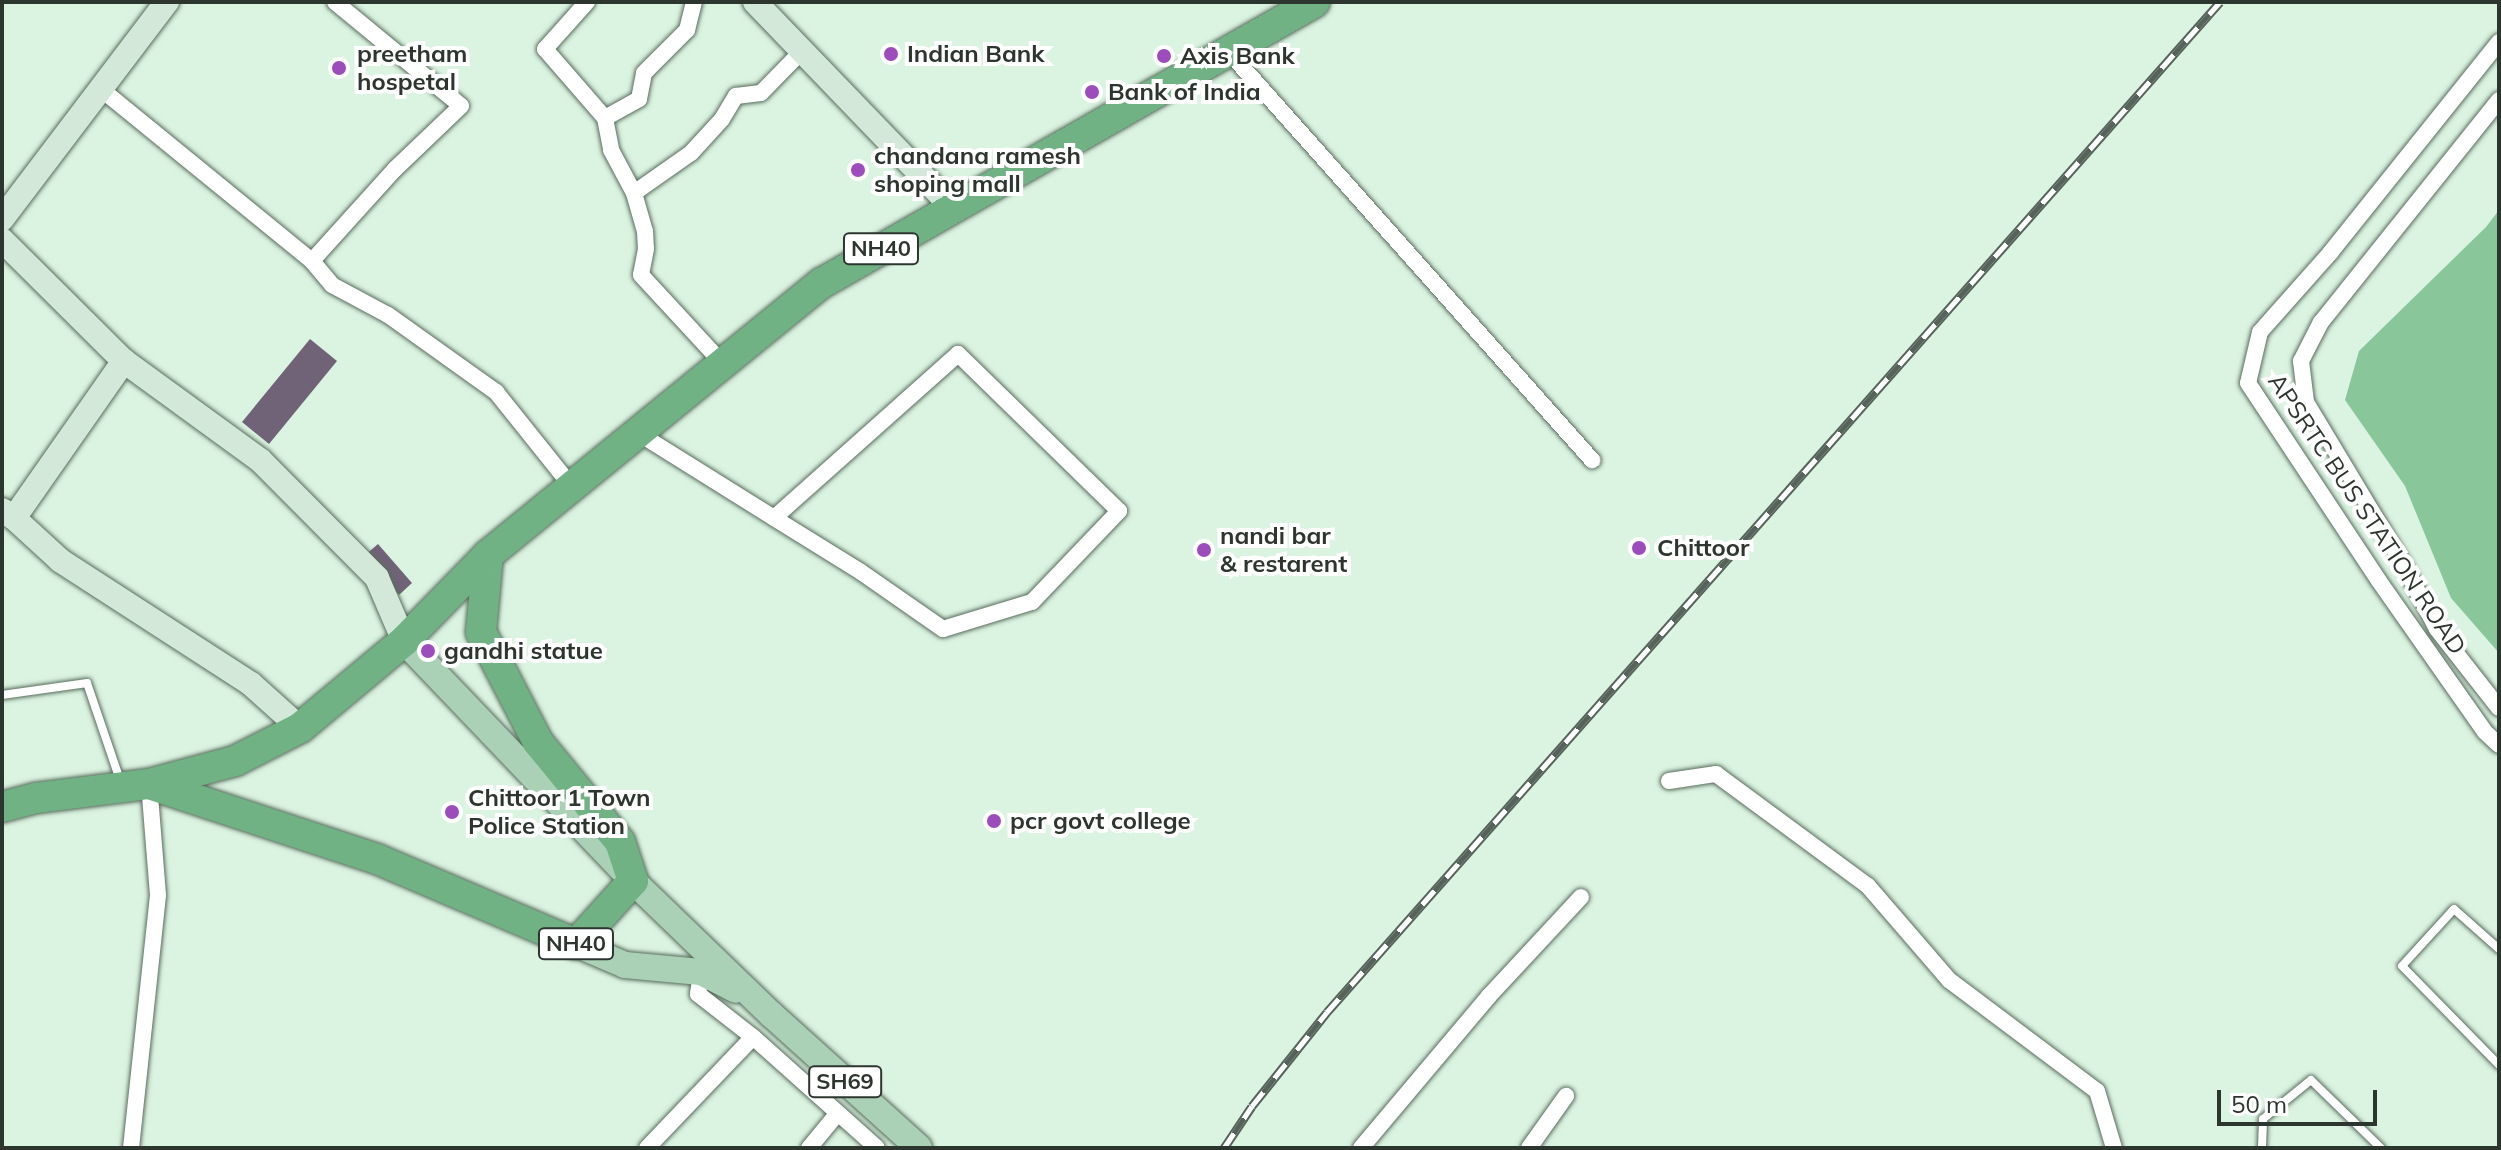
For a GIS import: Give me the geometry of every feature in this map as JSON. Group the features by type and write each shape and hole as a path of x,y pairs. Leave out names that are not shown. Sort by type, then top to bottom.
{"highway":[{"name":"NH40","path":"2,807 36,798 136,785 235,761 300,728 404,641 488,555 822,283 1315,2"},
{"path":"488,555 481,632 538,742 620,842 633,881"},
{"name":"NH40","path":"136,785 377,859 576,944 633,881"}],"main road":[{"name":"SH69","path":"404,641 633,881 703,960 765,1008 919,1148"},
{"path":"576,944 625,965 703,960"}],"street":[{"path":"2,219 167,2"},
{"path":"312,261 395,169 461,106 335,2"},
{"path":"587,2 545,49 605,118 611,150 634,193 646,240 641,275 723,364"},
{"path":"605,118 639,99 644,73 687,30 694,2"},
{"path":"755,2 953,208"},
{"name":"APSRTC BUS STATION ROAD","path":"2499,42 2340,241 2260,332 2248,383 2379,581 2485,732 2499,745"},
{"path":"634,193 691,153 722,119 736,96 761,93 802,51"},
{"path":"1228,51 1592,460"},
{"path":"101,89 312,261 332,285 388,315 496,392 572,487"},
{"name":"APSRTC BUS STATION ROAD","path":"2499,100 2321,322 2301,361 2306,402 2404,565 2437,629 2499,708"},
{"path":"2,240 124,361 260,460 377,578 404,641"},
{"path":"638,433 943,629 1032,602 1119,511 958,354 774,518"},
{"path":"124,361 8,514 61,561 251,684 300,728"},
{"path":"1669,781 1716,774 1868,886 1949,980 2097,1091 2114,1148"},
{"path":"131,1148 158,895 136,785"},
{"path":"1361,1148 1489,996 1581,897"},
{"path":"703,960 698,994 753,1037 877,1148"},
{"path":"647,1148 753,1037"},
{"path":"1529,1148 1566,1096"},
{"path":"809,1148 837,1114"}],"lane":[{"path":"2,695 87,683 136,785"},
{"path":"2499,949 2454,909 2402,966 2499,1065"},
{"path":"2262,1148 2263,1119 2311,1080 2381,1148"}],"shaded area":[{"path":"2499,210 2499,653 2451,598 2405,486 2345,400 2359,351 2486,227"}],"building":[{"path":"310,339 337,361 269,444 242,422"},
{"path":"378,544 412,583 399,595 364,556"}],"railway":[{"path":"1224,1148 1252,1106 1327,1012 2220,2"}],"place":[{"name":"Indian Bank","path":"891,54"},
{"name":"Axis Bank","path":"1164,56"},
{"name":"preetham hospetal","path":"339,68"},
{"name":"Bank of India","path":"1092,92"},
{"name":"chandana ramesh shoping mall","path":"858,170"},
{"name":"Chittoor","path":"1639,548"},
{"name":"nandi bar & restarent","path":"1204,550"},
{"name":"gandhi statue","path":"428,651"},
{"name":"Chittoor 1 Town Police Station","path":"452,812"},
{"name":"pcr govt college","path":"994,821"}]}
